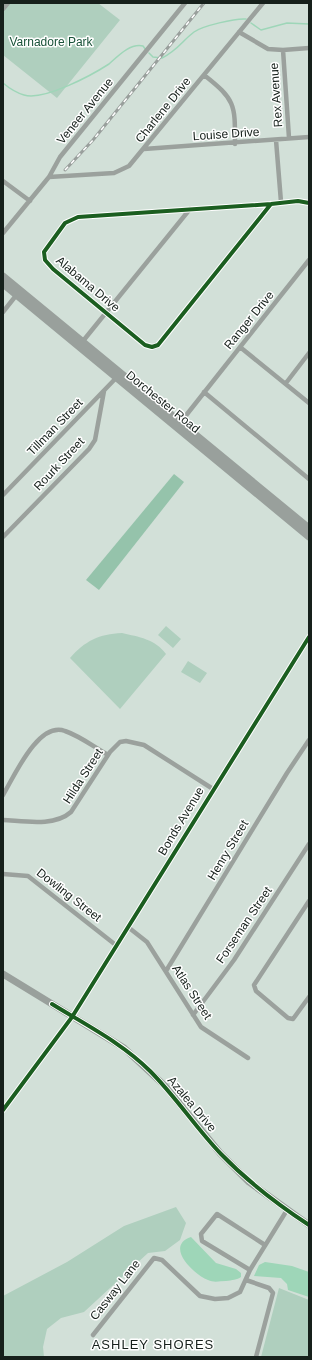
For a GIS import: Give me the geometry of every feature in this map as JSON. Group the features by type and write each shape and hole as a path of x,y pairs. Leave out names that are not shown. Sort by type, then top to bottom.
{"main road":[{"name":"Dorchester Road","path":"3,276 18,292 119,376 181,422 307,527 309,537"},
{"name":"Dorchester Road","path":"3,284 18,292 83,341 176,428 307,527"},
{"name":"Azalea Drive","path":"3,974 124,1048 165,1086 220,1153 249,1182 286,1210 309,1224"}],"street":[{"path":"3,9 8,3"},
{"name":"Veneer Avenue","path":"3,233 49,177 60,157 185,3"},
{"name":"Charlene Drive","path":"49,177 114,173 129,166 263,3"},
{"path":"239,32 265,47 283,50 309,48"},
{"name":"Rex Avenue","path":"283,50 289,138"},
{"path":"204,75 220,87 230,98 234,112 235,144"},
{"name":"Louise Drive","path":"144,149 235,144 309,137"},
{"name":"Rex Avenue","path":"276,140 281,202"},
{"path":"3,181 30,200"},
{"name":"Alabama Drive","path":"271,204 158,345 152,347 145,345 53,269 45,260 44,252 65,223 78,217 271,204 281,202 298,201 309,203"},
{"path":"83,341 190,209"},
{"name":"Ranger Drive","path":"176,428 309,260"},
{"path":"3,312 18,292"},
{"path":"240,347 309,403"},
{"path":"286,383 309,353"},
{"name":"Tillman Street","path":"3,495 119,376"},
{"name":"Rourk Street","path":"3,537 89,449 95,440 104,391"},
{"path":"204,392 309,479"},
{"name":"Bonds Avenue","path":"3,1110 72,1017 309,637"},
{"path":"3,795 34,744 44,734 51,731 65,730 108,755"},
{"name":"Henry Street","path":"166,972 287,772 309,740"},
{"name":"Hilda Street","path":"3,820 56,821 66,816 71,812 108,755 120,742 135,742 144,745 213,789"},
{"name":"Forseman Street","path":"193,1015 234,960 309,844"},
{"name":"Dowling Street","path":"3,874 28,876 117,946"},
{"path":"309,901 254,985 256,991 288,1018 293,1019 309,997"},
{"name":"Atlas Street","path":"128,927 148,942 201,1027 248,1058"},
{"path":"256,1357 273,1292 269,1288 246,1280 250,1270 286,1210"},
{"path":"250,1270 202,1241 201,1234 217,1214 265,1245"},
{"name":"Casway Lane","path":"93,1336 154,1258 162,1260 200,1296 215,1299 228,1298 240,1292 246,1280"}],"green space":[{"name":"Varnadore Park","path":"8,3 98,3 120,20 57,98 3,55 3,9"},
{"path":"166,626 181,639 173,648 158,635"},
{"path":"122,633 140,637 152,642 166,654 120,709 70,658 81,647 99,637"},
{"path":"188,661 207,673 200,683 181,672"},
{"path":"176,1207 186,1223 180,1240 165,1251 148,1253 84,1312 61,1318 47,1329 43,1347 44,1357 3,1357 3,1296 67,1262 124,1226"},
{"path":"279,1288 309,1300 309,1357 261,1357"}],"shaded area":[{"path":"174,474 184,482 99,590 86,580"},
{"path":"191,1237 216,1263 236,1269 241,1273 241,1277 232,1280 212,1281 202,1277 189,1267 184,1260 180,1247 183,1241"},
{"path":"265,1262 292,1266 309,1272 309,1297 288,1290 287,1284 281,1278 254,1276 259,1265"}],"waterway":[{"path":"149,53 153,57 162,58 176,49 194,32 204,27 246,19"},
{"path":"251,23 261,30 287,23 309,24"},
{"path":"3,83 24,95 33,96 43,94 68,86 91,74 109,64 120,54 133,46 143,46 146,50"}],"railway":[{"path":"65,170 93,140 204,3"}],"cycle path":[{"path":"271,204 158,345 152,347 145,345 53,269 45,260 44,252 65,223 78,217 298,201 309,203"},
{"path":"3,1110 72,1017 309,637"},
{"path":"52,1004 116,1043 139,1061 169,1091 212,1144 231,1164 263,1192 309,1225"}],"district":[{"name":"ASHLEY SHORES","path":"153,1344"}]}
